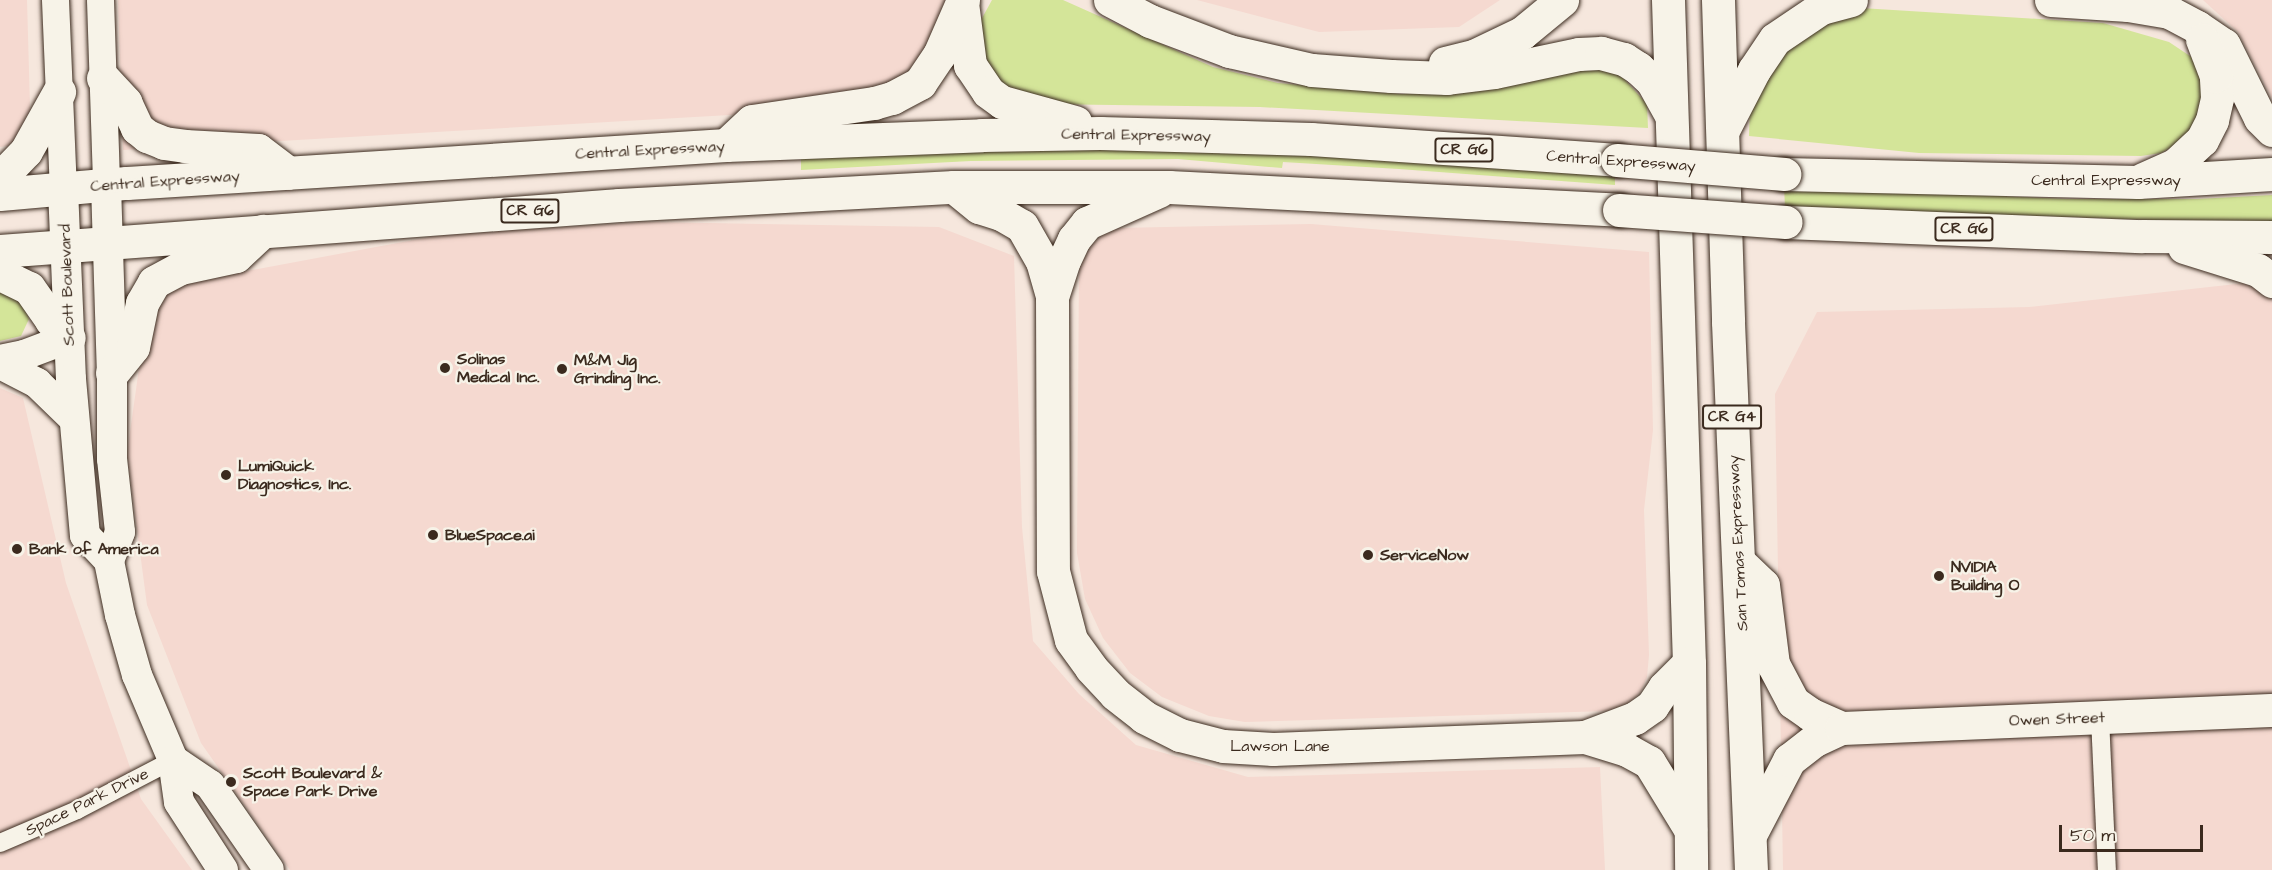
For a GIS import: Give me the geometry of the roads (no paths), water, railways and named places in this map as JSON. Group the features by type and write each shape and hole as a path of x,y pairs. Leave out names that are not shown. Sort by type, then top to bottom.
{"highway":[{"path":"1110,0 1150,21 1229,51 1312,70 1447,78 1494,72 1579,54 1601,53 1624,59 1638,68 1652,81 1672,116"},
{"path":"1391,76 1476,55 1522,33 1562,0"},
{"name":"CR G4","path":"1668,0 1689,663 1691,870"},
{"name":"San Tomas Expressway","path":"1718,0 1751,870"},
{"path":"1722,132 1754,70 1775,39 1821,8 1851,0"},
{"path":"2051,0 2128,5 2169,12 2197,27 2224,45 2260,118 2272,130"},
{"path":"963,1 970,64 988,92 1002,102 1067,119 1100,134"},
{"path":"726,145 752,121 874,103 892,98 920,83 939,55 963,1"},
{"path":"2139,182 2175,165 2202,140 2212,120 2217,98 2216,76 2197,27"},
{"path":"103,78 125,102 137,128 147,136 164,143 184,146 258,150 288,173"},
{"path":"0,178 26,151 59,92"},
{"name":"Central Expressway","path":"0,194 106,184 726,145 982,135 1100,134 1311,139 1784,174 2139,182 2272,174"},
{"path":"1052,297 1064,260 1074,239 1087,223 1169,186"},
{"name":"CR G6","path":"0,251 619,205 954,187 1169,186 1619,210 1786,222 2142,236 2272,237"},
{"path":"954,187 979,207 1001,214 1022,226 1042,261 1052,297"},
{"path":"112,373 133,346 142,303 154,282 180,268 236,256 263,231"},
{"path":"2142,236 2258,270 2272,281"},
{"path":"0,274 29,288 51,320 69,338"},
{"name":"Lawson Lane","path":"1052,297 1053,571 1071,640 1091,668 1115,694 1144,717 1180,735 1223,746 1273,749 1585,737"},
{"path":"1739,562 1763,585 1773,664 1793,702 1810,714 1841,728"},
{"path":"1585,737 1635,718 1645,711 1689,663"},
{"name":"Owen Street","path":"1841,728 2272,710"},
{"path":"1750,835 1789,760 1815,740 1841,728"},
{"path":"1585,737 1627,750 1649,762 1690,830"}],"main road":[{"name":"Scott Boulevard","path":"55,0 73,418 85,536 109,561"},
{"path":"100,0 112,373 111,459 120,532 109,561 120,615 137,675 173,760 179,802 224,870"},
{"path":"0,362 24,356 69,338"},
{"path":"0,362 37,383 73,418"},
{"path":"173,760 210,785 269,870"}],"street":[{"path":"2100,718 2107,870"},
{"name":"Space Park Drive","path":"0,843 77,810 173,760"}],"place":[{"name":"Solinas Medical Inc.","path":"445,368"},
{"name":"M&M Jig Grinding Inc.","path":"562,369"},
{"name":"LumiQuick Diagnostics, Inc.","path":"226,475"},
{"name":"BlueSpace.ai","path":"433,535"},
{"name":"Bank of America","path":"17,549"},
{"name":"ServiceNow","path":"1368,555"},
{"name":"NVIDIA Building O","path":"1939,576"},
{"name":"Scott Boulevard & Space Park Drive","path":"231,782"}]}
